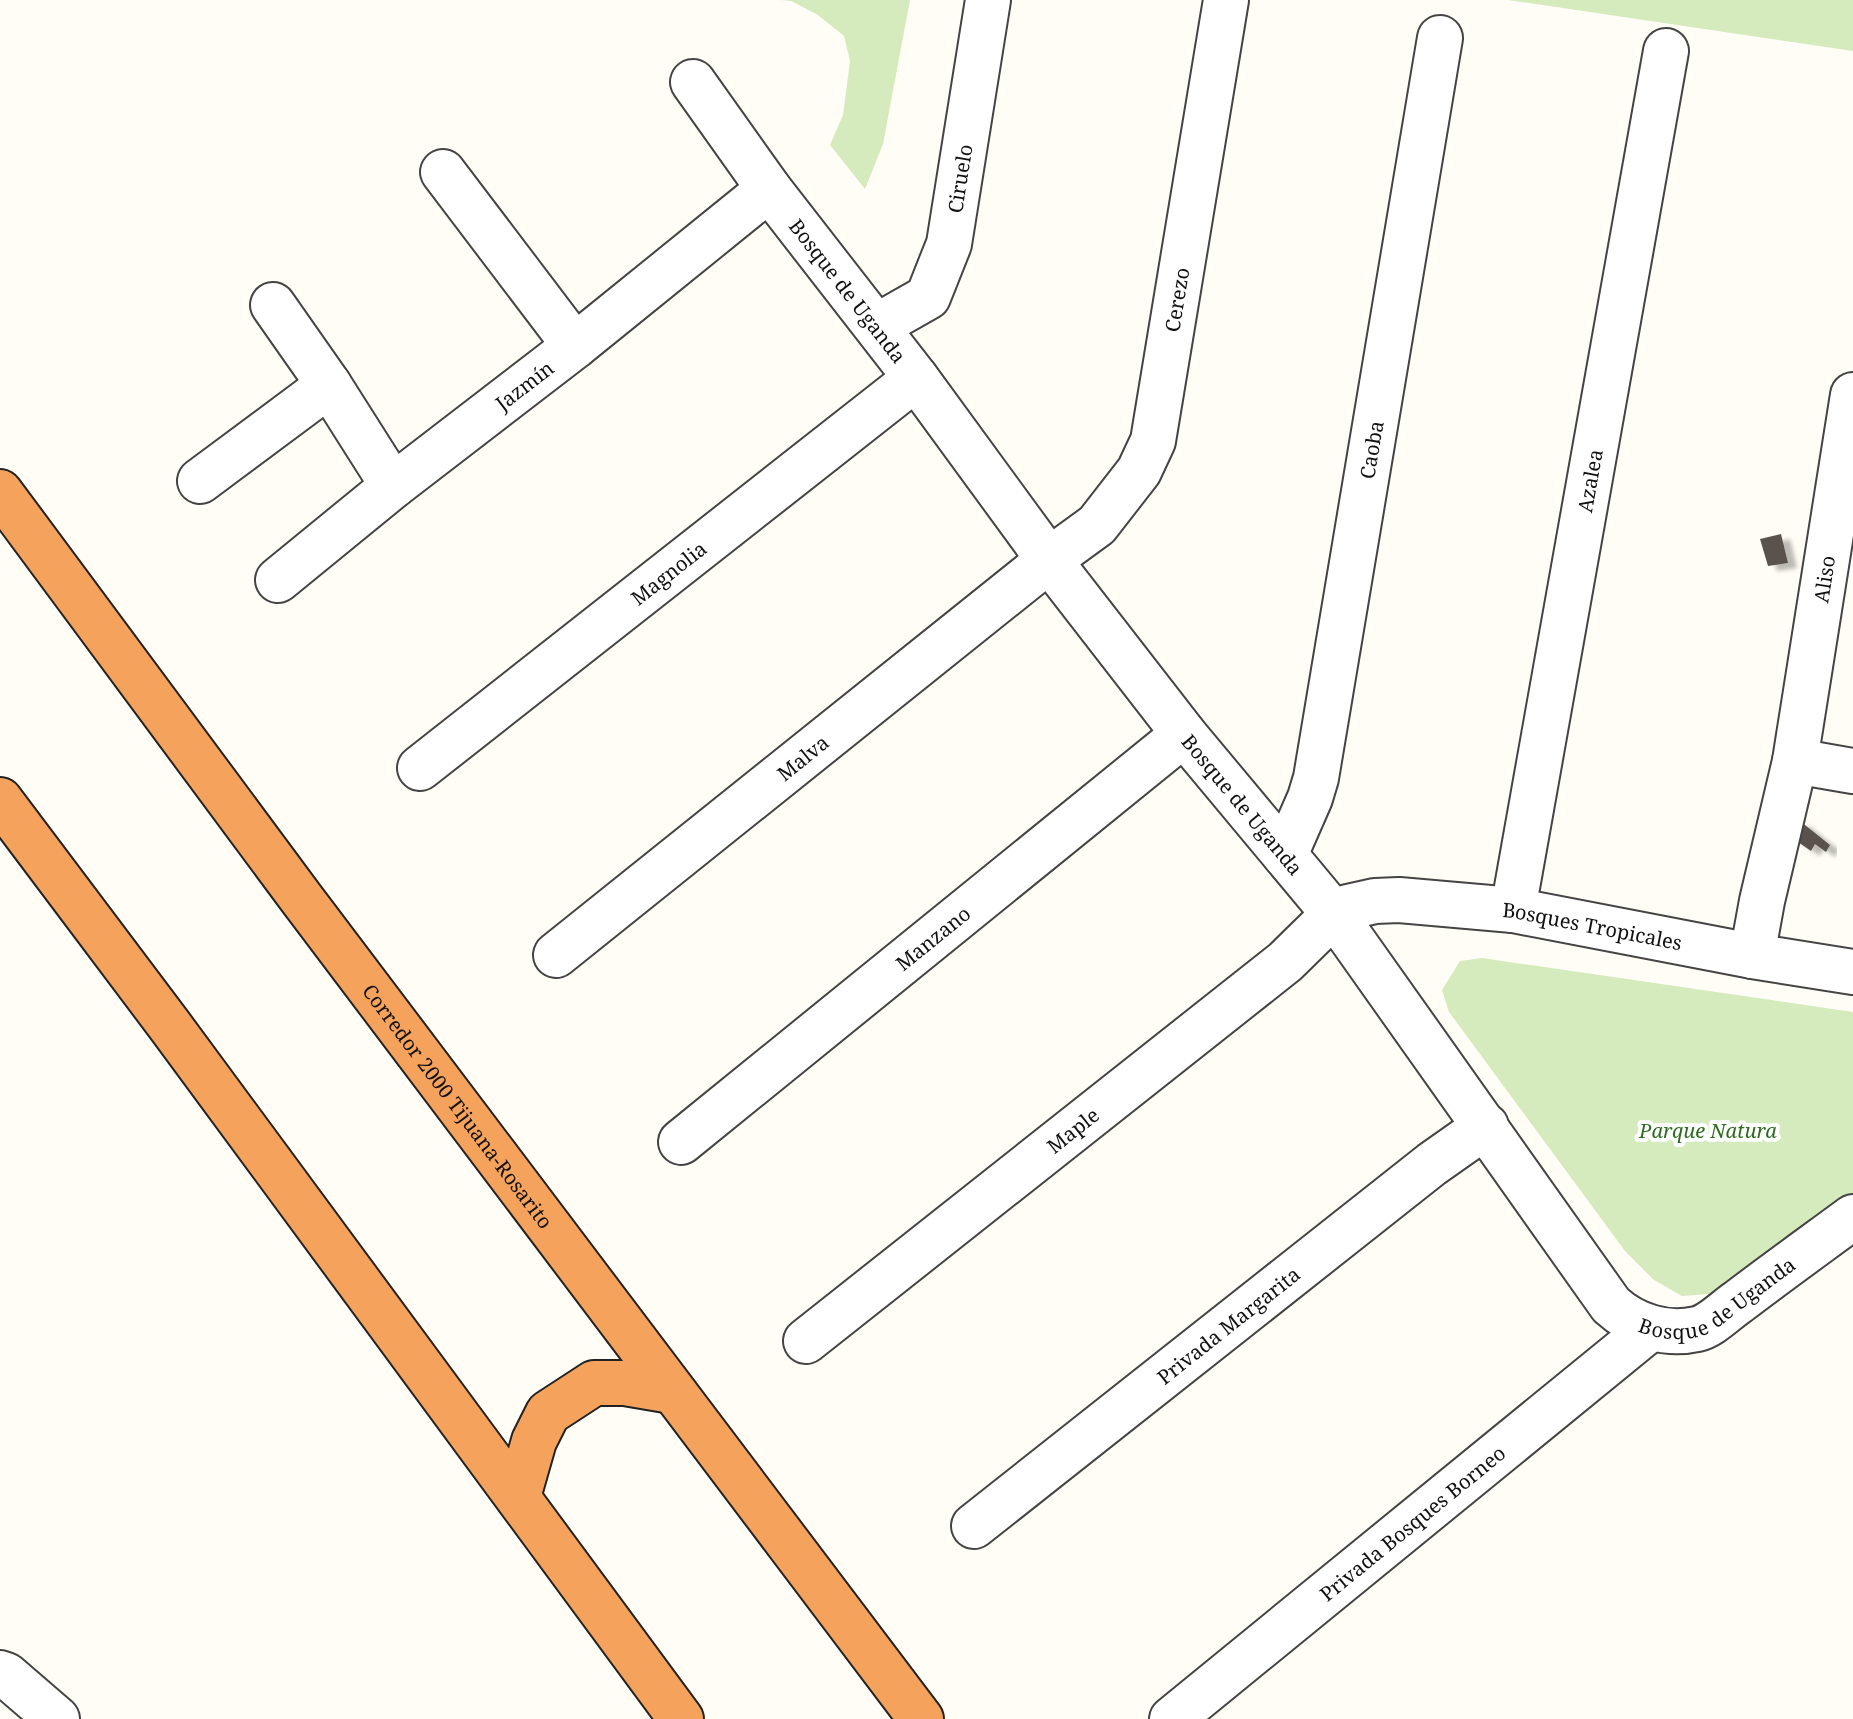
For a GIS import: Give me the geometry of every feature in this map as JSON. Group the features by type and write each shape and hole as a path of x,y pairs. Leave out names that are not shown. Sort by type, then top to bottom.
{"highway":[{"name":"Corredor 2000 Tijuana-Rosarito","path":"0,492 319,923 921,1719"},
{"path":"0,800 681,1719"},
{"path":"518,1497 534,1441 548,1413 594,1383 625,1383 672,1391"}],"street":[{"name":"Ciruelo","path":"877,326 928,297 949,244 988,0"},
{"name":"Cerezo","path":"1049,560 1097,525 1139,471 1153,441 1226,0"},
{"name":"Caoba","path":"1285,855 1316,778 1440,38"},
{"name":"Azalea","path":"1513,910 1666,51"},
{"name":"Bosque de Uganda","path":"693,82 769,189 877,326 1049,560 1184,734 1334,914 1611,1305 1634,1322 1651,1328 1667,1331 1701,1329 1853,1217"},
{"path":"443,172 575,346"},
{"name":"Jazmín","path":"278,580 769,189"},
{"path":"273,305 329,385 393,486"},
{"name":"Magnolia","path":"420,768 916,378"},
{"path":"200,481 329,385"},
{"name":"Aliso","path":"1752,956 1795,761 1853,395"},
{"name":"Malva","path":"556,955 1049,560"},
{"name":"Manzano","path":"681,1142 1184,734"},
{"path":"1795,761 1853,771"},
{"name":"Bosques Tropicales","path":"1334,914 1348,907 1375,901 1399,900 1513,910 1853,972"},
{"name":"Maple","path":"806,1341 1285,962 1334,914"},
{"name":"Privada Margarita","path":"974,1526 1432,1164 1486,1126"},
{"name":"Privada Bosques Borneo","path":"1172,1719 1651,1328"},
{"path":"0,1673 57,1719"}],"green space":[{"path":"781,0 910,0 883,144 865,189 830,145 843,115 850,61 844,36 818,15 791,1"},
{"path":"1508,0 1853,0 1853,51"},
{"name":"Parque Natura","path":"1482,958 1853,1012 1853,1194 1722,1293 1682,1296 1654,1280 1625,1251 1449,1012 1442,990 1460,961"}],"building":[{"path":"1781,534 1788,563 1768,566 1760,539"},
{"path":"1800,821 1830,845 1826,852 1815,844 1811,851 1788,835"}]}
